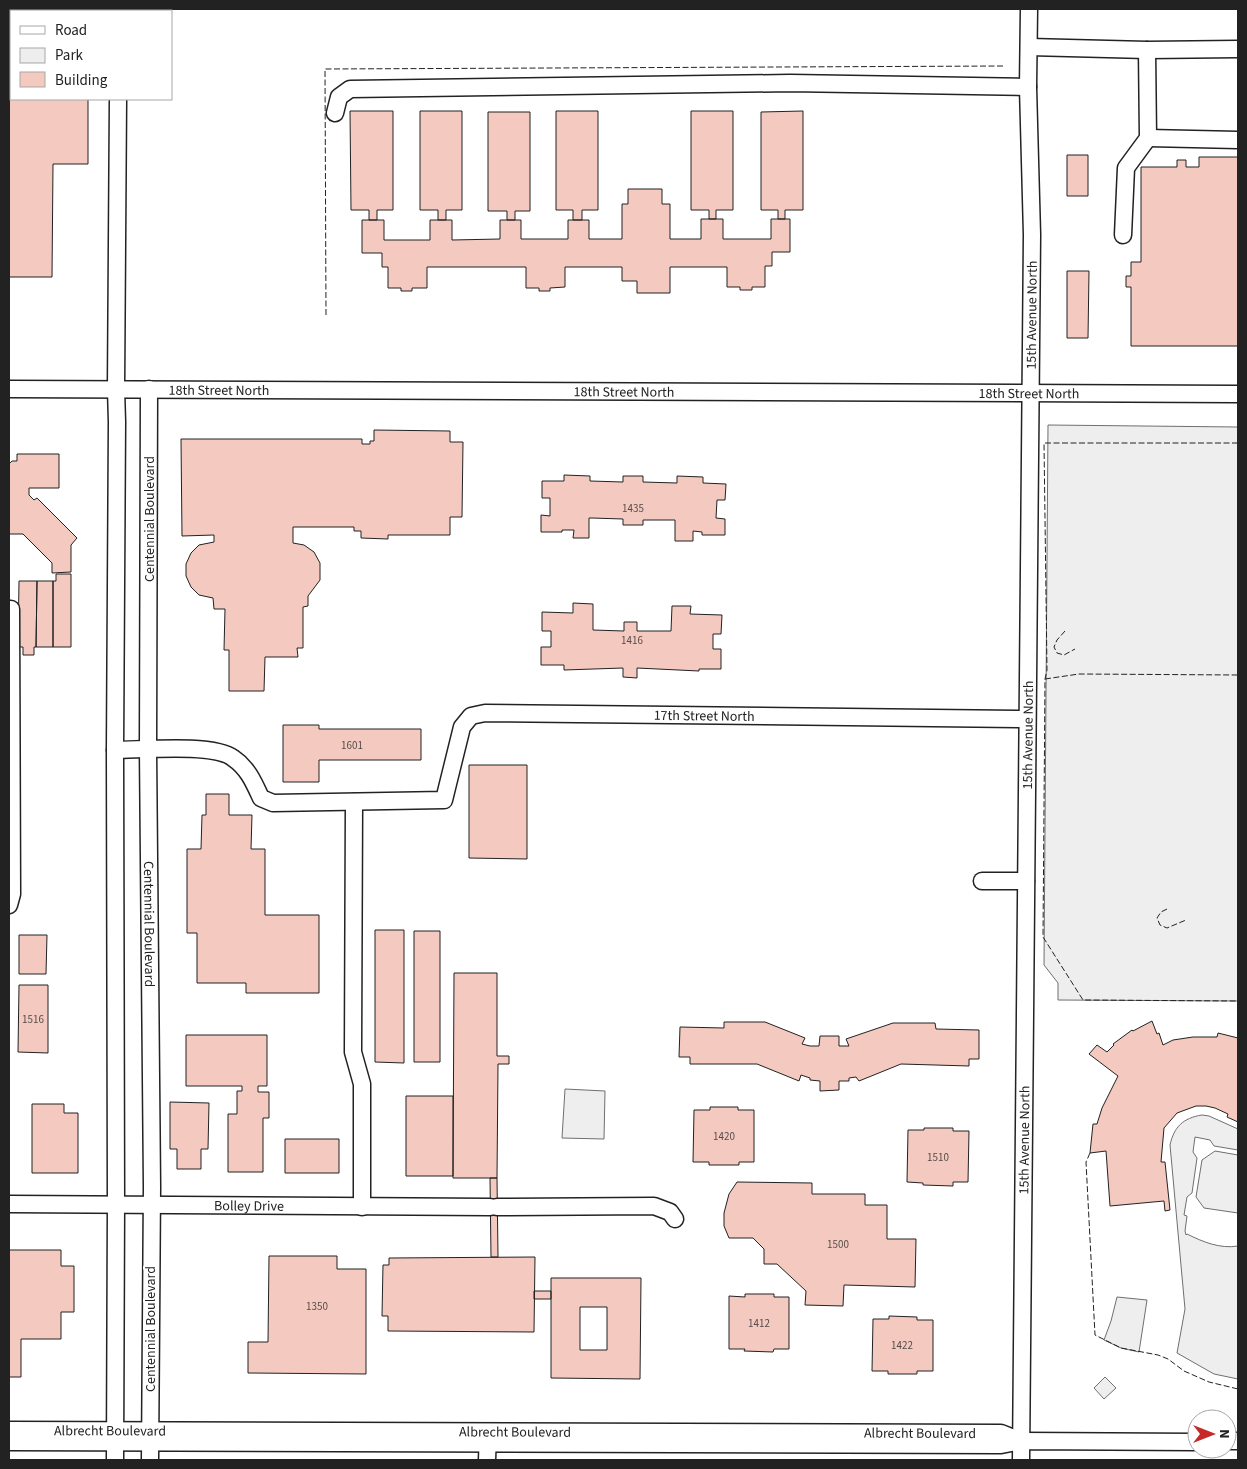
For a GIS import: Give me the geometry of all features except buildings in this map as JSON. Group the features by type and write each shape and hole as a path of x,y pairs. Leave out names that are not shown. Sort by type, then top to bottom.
{"street":[{"name":"15th Avenue North","path":"1021,1460 1032,235 1028,87 1029,9"},
{"path":"1029,47 1147,50 1238,49"},
{"path":"1123,235 1126,168 1148,138 1147,50"},
{"path":"336,113 339,97 350,89 790,83 1028,87"},
{"path":"115,1460 115,750 118,100"},
{"path":"1148,138 1238,140"},
{"name":"18th Street North","path":"9,389 1238,394"},
{"name":"Centennial Boulevard","path":"149,389 150,1460"},
{"path":"9,610 11,610 12,894 9,905"},
{"name":"17th Street North","path":"354,802 444,800 462,726 471,716 484,712 1027,719"},
{"path":"115,750 211,750 232,757 251,776 261,798 273,803 354,802 353,1052 362,1084 362,1207"},
{"path":"982,881 1026,881"},
{"name":"Bolley Drive","path":"9,1204 362,1207 654,1206 670,1212 675,1218"},
{"name":"Albrecht Boulevard","path":"9,1430 150,1437 488,1438 1001,1445 1021,1441 1187,1442"},
{"name":"Albrecht Boulevard","path":"9,1442 116,1436"},
{"path":"487,1460 488,1438"}],"green space":[{"path":"1048,425 1238,427 1238,1001 1058,1000 1058,983 1044,965"},
{"path":"565,1089 605,1091 604,1139 562,1138"},
{"path":"1202,1115 1209,1116 1238,1129 1238,1150 1214,1146 1210,1140 1195,1137 1193,1152 1197,1158 1192,1193 1187,1197 1184,1215 1187,1216 1186,1235 1218,1246 1238,1246 1238,1379 1214,1374 1177,1353 1185,1309 1170,1145 1174,1133 1180,1124 1190,1118"},
{"path":"1215,1151 1238,1155 1238,1213 1204,1208 1196,1197 1202,1160"},
{"path":"1117,1297 1147,1300 1139,1352 1121,1348 1104,1340"},
{"path":"1105,1377 1116,1388 1104,1399 1094,1388"}],"fence":[{"path":"326,315 325,69 1003,66"},
{"path":"1238,443 1044,443 1047,670 1045,679 1043,937 1083,1000 1238,1001"},
{"path":"1065,631 1054,647 1057,653 1064,655 1075,649"},
{"path":"1045,679 1079,674 1238,675"},
{"path":"1167,909 1161,912 1157,918 1160,925 1167,928 1186,920"},
{"path":"1090,1153 1086,1162 1095,1335 1121,1348 1158,1355 1168,1359 1184,1371 1209,1382 1238,1389"}]}
